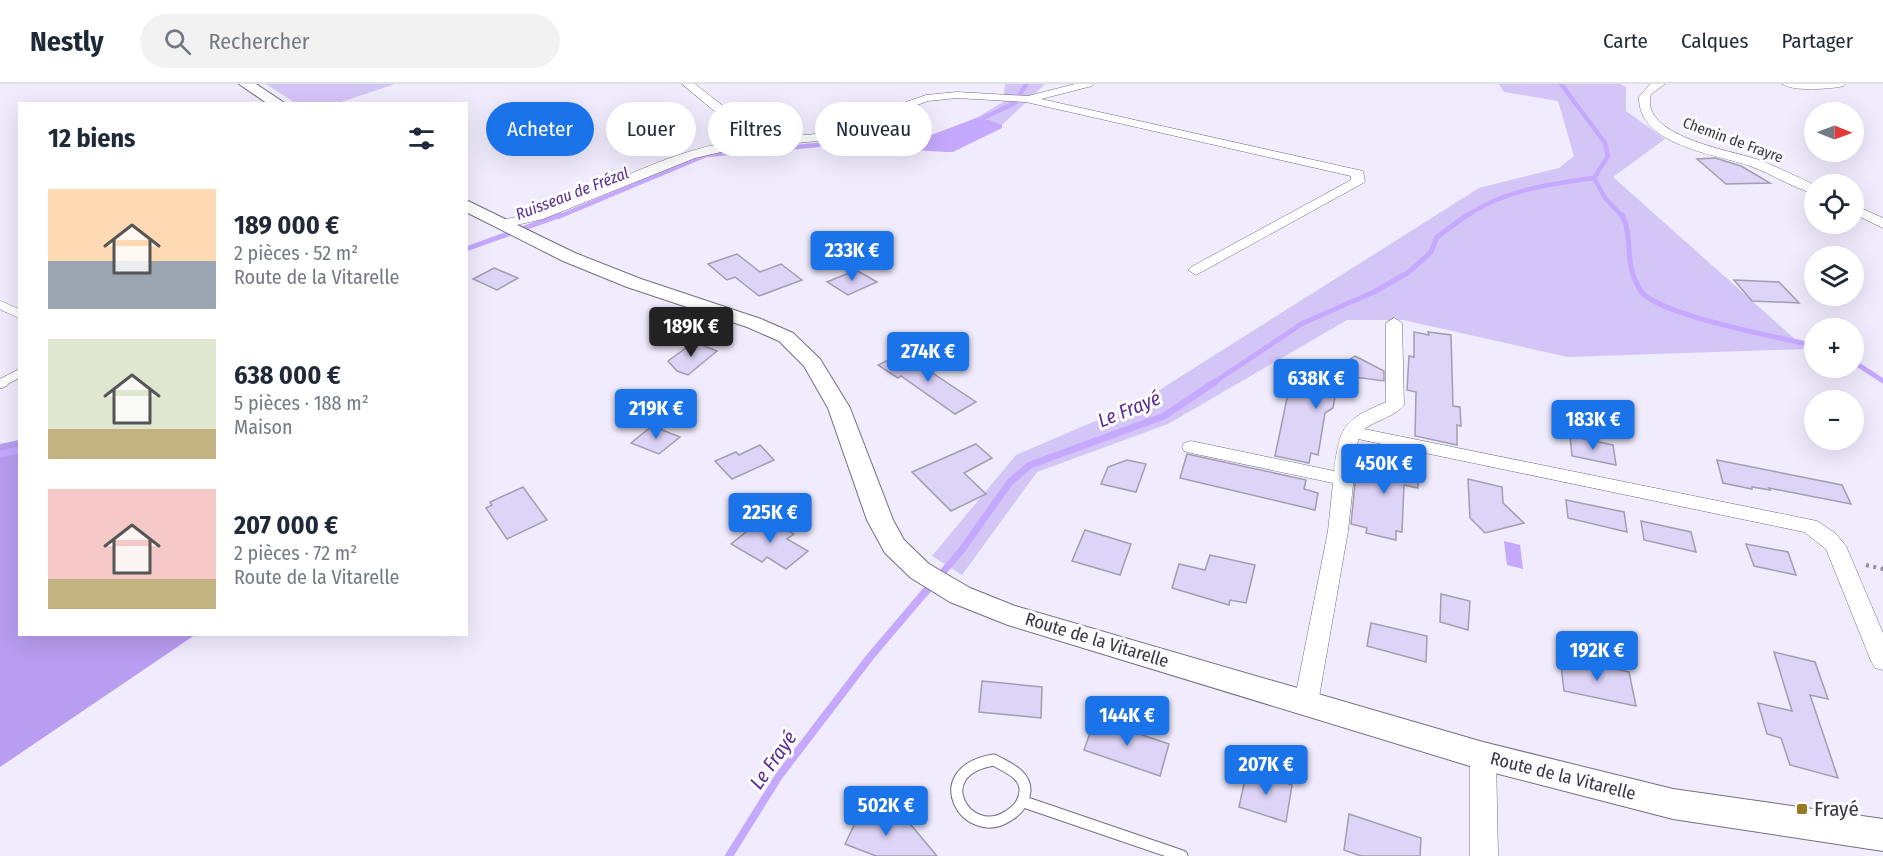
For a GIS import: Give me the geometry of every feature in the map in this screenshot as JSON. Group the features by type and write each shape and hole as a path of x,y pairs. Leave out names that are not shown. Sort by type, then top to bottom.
{"street":[{"path":"246,84 276,102"},
{"path":"688,84 711,102"},
{"path":"1026,99 1088,84"},
{"name":"Chemin de Frayre","path":"1659,84 1650,89 1644,100 1649,115 1665,132 1687,143 1750,162 1804,185"},
{"path":"1788,84 1827,86 1840,84"},
{"path":"803,139 818,136 926,98 957,95 1026,99 1358,174 1358,182 1196,270"},
{"path":"512,228 691,155 708,152"},
{"name":"Route de la Vitarelle","path":"468,206 569,257 634,284 754,323 786,337 813,363 839,408 880,520 894,546 923,573 950,589 1008,614 1483,756 1673,804 1883,835"},
{"path":"1864,214 1883,224"},
{"path":"1394,323 1394,441"},
{"path":"1306,703 1338,531 1347,443 1351,432 1361,422 1395,405"},
{"path":"1351,432 1810,526 1828,538 1835,546 1883,661"},
{"path":"1191,447 1344,479"},
{"path":"1483,756 1484,856"}],"lane":[{"path":"0,306 18,313"},
{"path":"0,384 18,375"},
{"path":"994,760 1008,765 1020,775 1025,788 1023,802 1016,814 1002,821 986,822 971,817 960,806 956,793 958,779 966,768 979,761 994,760"},
{"path":"1023,802 1182,856"}],"shaded area":[{"path":"266,84 395,84 341,102 294,102"},
{"path":"1005,84 1045,84 1002,125 976,118 1003,102"},
{"path":"1499,84 1620,84 1626,87 1626,111 1665,139 1613,177 1804,349 1568,357 1403,320 1347,320 1168,424 1037,472 962,575 932,556 1016,455 1142,401 1479,188 1559,168 1574,156 1558,101 1504,92"},
{"path":"976,118 1002,125 1002,128 953,152 932,151 932,135"},
{"path":"18,440 18,636 194,636 0,767 0,444"},
{"path":"1504,541 1520,545 1523,569 1507,565"}],"building":[{"path":"1715,158 1741,166 1770,183 1726,184 1697,159"},
{"path":"737,254 760,272 781,264 802,280 759,296 735,277 727,280 708,264"},
{"path":"494,268 518,278 497,290 473,279"},
{"path":"856,270 877,282 848,295 827,282"},
{"path":"1734,280 1779,282 1799,303 1752,301"},
{"path":"1414,332 1451,335 1453,406 1460,407 1461,426 1457,425 1457,445 1415,436 1416,392 1407,390 1409,356 1414,357"},
{"path":"694,342 717,351 688,375 677,371 668,361"},
{"path":"903,353 976,402 955,414 901,376 898,378 878,365"},
{"path":"1355,356 1384,371 1384,381 1339,375 1333,408 1325,413 1318,455 1311,453 1309,463 1275,456 1287,398"},
{"path":"652,426 680,437 659,454 631,443"},
{"path":"1570,436 1613,445 1616,465 1572,456"},
{"path":"976,444 992,458 964,473 986,494 951,511 912,472"},
{"path":"760,445 774,460 732,479 715,461 736,452 739,455"},
{"path":"1383,449 1418,457 1418,488 1404,485 1402,532 1396,531 1396,540 1366,533 1367,528 1351,524 1356,474 1371,478 1371,469 1381,471"},
{"path":"1187,454 1306,480 1304,489 1318,493 1315,510 1180,478"},
{"path":"1127,460 1146,464 1136,492 1101,484 1108,467"},
{"path":"1717,460 1842,485 1851,504 1769,488 1770,490 1752,487 1752,489 1723,483"},
{"path":"1468,479 1502,487 1503,503 1524,523 1485,533 1470,518"},
{"path":"523,487 547,520 507,539 486,508 492,505 490,502"},
{"path":"1566,500 1624,512 1627,532 1568,518"},
{"path":"764,518 794,534 787,539 808,551 786,569 767,557 762,562 731,544"},
{"path":"1641,521 1691,532 1696,552 1644,540"},
{"path":"1085,530 1131,544 1120,575 1072,561"},
{"path":"1746,544 1788,552 1796,575 1754,566"},
{"path":"1210,555 1255,565 1246,603 1230,600 1229,605 1172,588 1179,564 1205,570"},
{"path":"1441,594 1470,601 1468,630 1440,622"},
{"path":"1371,623 1427,636 1426,662 1367,646"},
{"path":"1774,652 1815,662 1828,699 1810,695 1838,778 1790,765 1781,738 1767,734 1758,703 1792,711"},
{"path":"1560,657 1629,672 1636,706 1564,691"},
{"path":"982,681 1042,687 1041,718 979,712"},
{"path":"1095,719 1169,744 1160,776 1084,750"},
{"path":"1247,770 1292,785 1286,822 1239,807"},
{"path":"863,807 911,825 937,856 876,856 845,844"},
{"path":"1349,814 1421,838 1420,856 1361,856 1344,850"}],"waterway":[{"name":"Ruisseau de Frézal","path":"975,122 1015,103 1026,84"},
{"name":"Le Frayé","path":"1561,84 1605,143 1608,156 1594,178"},
{"name":"Ruisseau de Frézal","path":"558,217 706,155 815,145"},
{"name":"Le Frayé","path":"1465,217 1511,194 1594,178"},
{"path":"1594,178 1605,198 1623,217"},
{"name":"Ruisseau de Frézal","path":"468,248 561,215"},
{"name":"Le Frayé","path":"1213,383 1303,323 1374,292 1409,272 1431,252 1437,237 1467,215"},
{"path":"1623,217 1633,274 1643,294 1676,311 1804,343"},
{"path":"1864,369 1883,381"},
{"name":"Le Frayé","path":"925,593 961,551 1010,482 1030,465 1164,416 1215,382"},
{"name":"Ruisseau de Frézal","path":"0,454 18,450"},
{"name":"Le Frayé","path":"729,856 779,776 870,657 926,591"}],"place":[{"name":"Frayé","path":"1802,809"}]}
